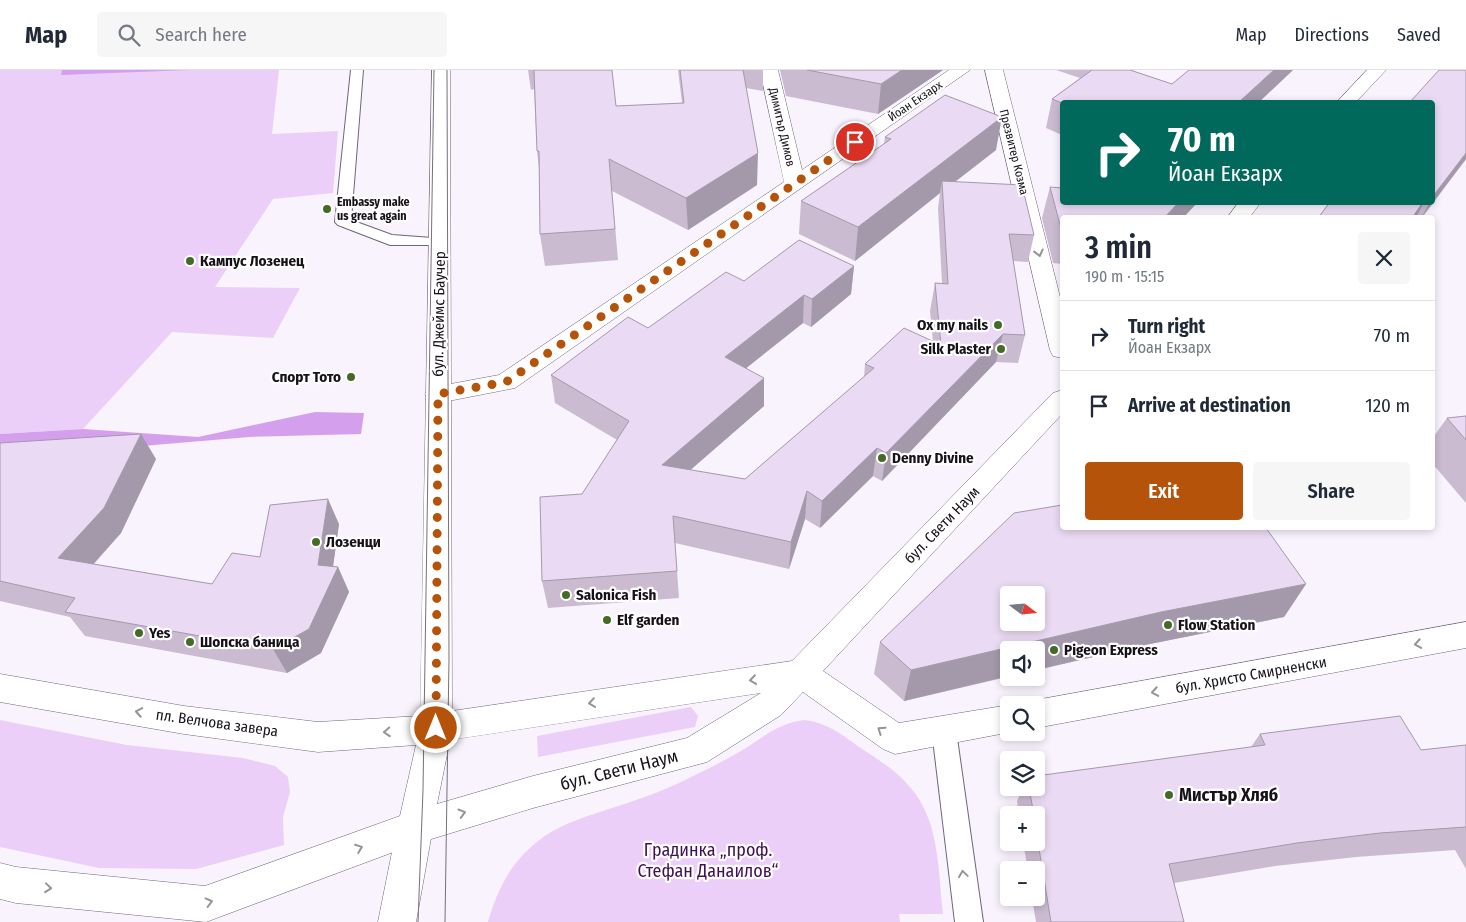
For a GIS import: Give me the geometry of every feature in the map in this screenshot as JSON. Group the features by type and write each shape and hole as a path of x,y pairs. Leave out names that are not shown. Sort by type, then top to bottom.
{"street":[{"name":"бул. Джеймс Баучер","path":"397,922 436,728 440,70"},
{"name":"Димитър Димов","path":"770,70 795,184"},
{"name":"Йоан Екзарх","path":"438,394 506,382 961,70"},
{"name":"Презвитер Козма","path":"994,70 1060,342"},
{"path":"1348,100 1377,70"},
{"path":"1240,215 1248,205"},
{"name":"бул. Свети Наум","path":"415,827 533,792 694,751 770,704 1060,401"},
{"name":"бул. Христо Смирненски","path":"1045,712 1466,636"},
{"path":"436,728 801,673 895,739 1000,721"},
{"name":"пл. Велчова завера","path":"0,688 184,720 318,737 436,728"},
{"path":"0,881 26,886 205,904 415,827"}],"lane":[{"path":"357,70 343,222 390,240 440,242"},
{"path":"944,731 970,922"}],"green space":[{"name":"Кампус Лозенец","path":"0,70 279,70 272,134 338,131 333,193 273,199 215,287 300,288 273,338 172,332 83,429 0,434"},
{"path":"691,707 698,716 695,727 538,757 537,736"},
{"path":"0,720 127,745 243,758 275,766 288,777 290,792 283,817 284,845 196,869 99,868 0,847"},
{"name":"Градинка „проф. Стефан Данаилов“","path":"805,720 821,724 835,731 894,771 905,781 920,800 927,815 936,847 943,914 899,914 900,922 488,922 499,891 509,872 540,839 580,819 677,784 741,751 779,727"}],"shaded area":[{"path":"62,70 189,70 61,75"},
{"path":"315,412 364,413 361,434 249,437 0,458 0,434 83,429 198,437"}],"building":[{"path":"534,70 612,70 616,106 684,103 680,70 743,70 758,153 686,198 609,159 615,229 540,234 539,151 537,151"},
{"path":"807,70 902,70 881,84"},
{"path":"1092,70 1130,70 1172,84 1189,70 1274,70 1241,100 1060,100 1060,102 1052,99"},
{"path":"1439,70 1466,70 1466,153 1435,194 1435,100 1412,100"},
{"path":"945,95 1002,117 858,227 801,201 891,139 885,137"},
{"path":"942,181 1022,185 1034,235 1009,234 1025,335 1003,334 886,453 877,448 822,501 807,491 791,542 673,516 677,571 542,581 540,497 582,494 629,421 551,375 628,317 648,328 726,272 744,281 799,240 854,266 812,299 804,295 725,357 764,378 662,465 745,479 874,368 865,364 904,328 941,345 935,283 948,284"},
{"path":"1050,187 1060,188 1060,205 1176,205 1167,215 1060,215 1060,224"},
{"path":"1328,205 1421,205 1414,215 1320,215"},
{"path":"1466,416 1466,440 1447,418"},
{"path":"141,434 104,508 58,558 212,584 232,553 260,557 270,505 328,499 318,565 338,567 309,629 273,649 65,612 75,598 0,581 0,443"},
{"path":"1060,505 1060,530 1267,530 1306,584 1161,612 1036,641 1000,641 1000,649 911,670 880,642 1014,513"},
{"path":"1400,716 1421,750 1466,745 1466,827 1380,833 1297,843 1169,864 1184,922 1051,922 1045,885 1045,861 1041,861 1039,851 1045,851 1045,806 1032,806 1030,796 1045,796 1045,775 1265,745 1260,734"}],"tram line":[{"path":"418,922 423,790 434,70"},
{"path":"445,922 449,659 447,70"}],"place":[{"name":"Embassy make us great again","path":"327,209"},
{"name":"Кампус Лозенец","path":"190,261"},
{"name":"Ox my nails","path":"998,325"},
{"name":"Silk Plaster","path":"1001,349"},
{"name":"Спорт Тото","path":"351,377"},
{"name":"Denny Divine","path":"882,458"},
{"name":"Лозенци","path":"316,542"},
{"name":"Salonica Fish","path":"566,595"},
{"name":"Elf garden","path":"607,620"},
{"name":"Flow Station","path":"1168,625"},
{"name":"Yes","path":"139,633"},
{"name":"Шопска баница","path":"190,642"},
{"name":"Pigeon Express","path":"1054,650"},
{"name":"Мистър Хляб","path":"1169,795"}],"route":[{"path":"436,728 438,394 506,382 855,142"}]}
